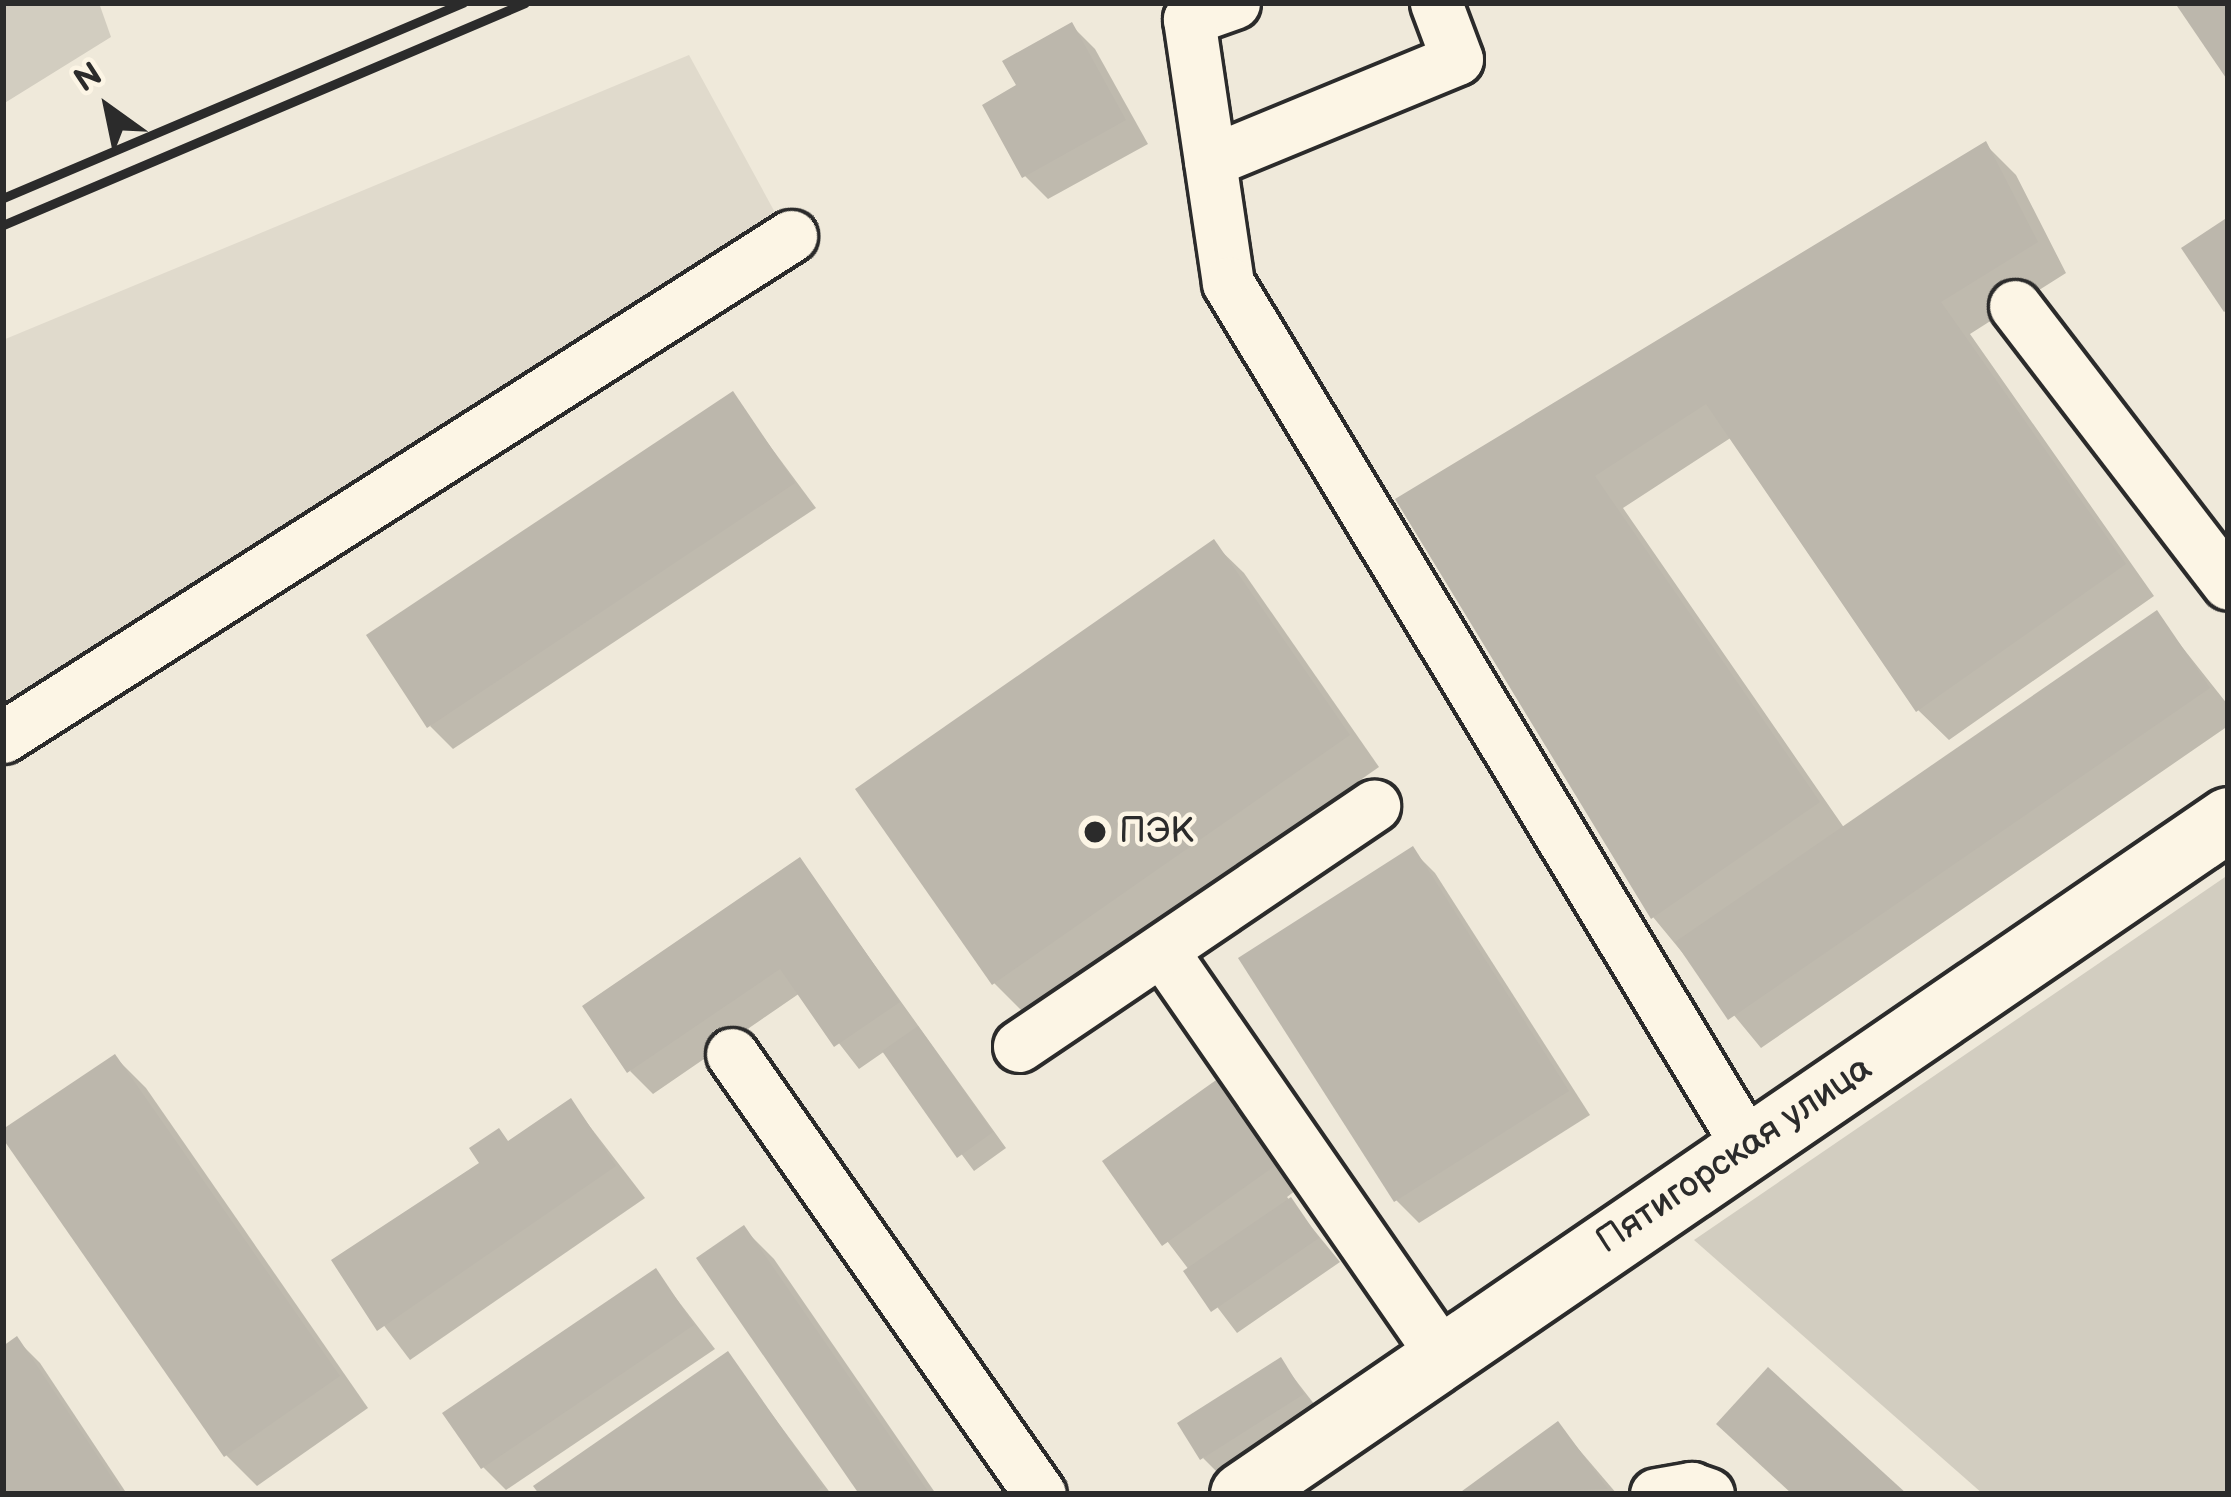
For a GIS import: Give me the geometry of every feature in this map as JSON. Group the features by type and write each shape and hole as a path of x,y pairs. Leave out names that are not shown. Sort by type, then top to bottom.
{"main road":[{"name":"Пятигорская улица","path":"1242,1494 2228,819"}],"street":[{"path":"1234,3 1189,19 1228,283 1747,1145"},
{"path":"1210,160 1457,59 1436,3"},
{"path":"3,737 791,236"},
{"path":"2015,306 2228,584"},
{"path":"1019,1046 1374,806"},
{"path":"1163,952 1441,1354"},
{"path":"732,1054 1040,1494"},
{"path":"1656,1494 1691,1488 1708,1494"}],"shaded area":[{"path":"3,3 99,3 111,37 3,104"},
{"path":"689,55 778,218 3,712 3,340"},
{"path":"2228,875 2228,1494 1983,1494 1694,1240"}],"building":[{"path":"2175,3 2228,3 2228,81"},
{"path":"1072,22 1126,120 1022,178 982,105 1016,85 1002,61"},
{"path":"1986,141 2038,242 1941,302 2126,564 1916,712 1706,404 1595,476 1820,802 1651,919 1395,499"},
{"path":"2228,217 2228,309 2224,312 2181,248"},
{"path":"733,391 795,483 427,728 366,635"},
{"path":"1214,539 1350,735 992,985 855,789"},
{"path":"2157,610 2210,688 1728,1020 1675,942"},
{"path":"1413,846 1569,1091 1394,1202 1238,958"},
{"path":"800,857 900,1002 834,1047 780,969 627,1073 582,1006"},
{"path":"918,1026 993,1132 957,1158 882,1051"},
{"path":"115,1054 340,1376 224,1457 3,1139 3,1129"},
{"path":"1219,1078 1279,1163 1162,1246 1102,1161"},
{"path":"571,1098 616,1166 377,1331 331,1260 479,1163 469,1148 499,1128 508,1141"},
{"path":"1291,1197 1319,1238 1211,1312 1183,1271"},
{"path":"744,1225 930,1494 859,1494 696,1258"},
{"path":"656,1268 694,1325 481,1469 442,1413"},
{"path":"17,1336 123,1494 3,1494 3,1346"},
{"path":"728,1351 823,1487 813,1494 539,1494 533,1486"},
{"path":"1281,1357 1304,1394 1200,1460 1177,1423"},
{"path":"1768,1367 1907,1494 1792,1494 1716,1424"},
{"path":"1558,1421 1608,1489 1458,1494"}],"railway":[{"path":"3,198 463,3"},
{"path":"3,225 525,3"}],"place":[{"name":"ПЭК","path":"1095,832"}]}
